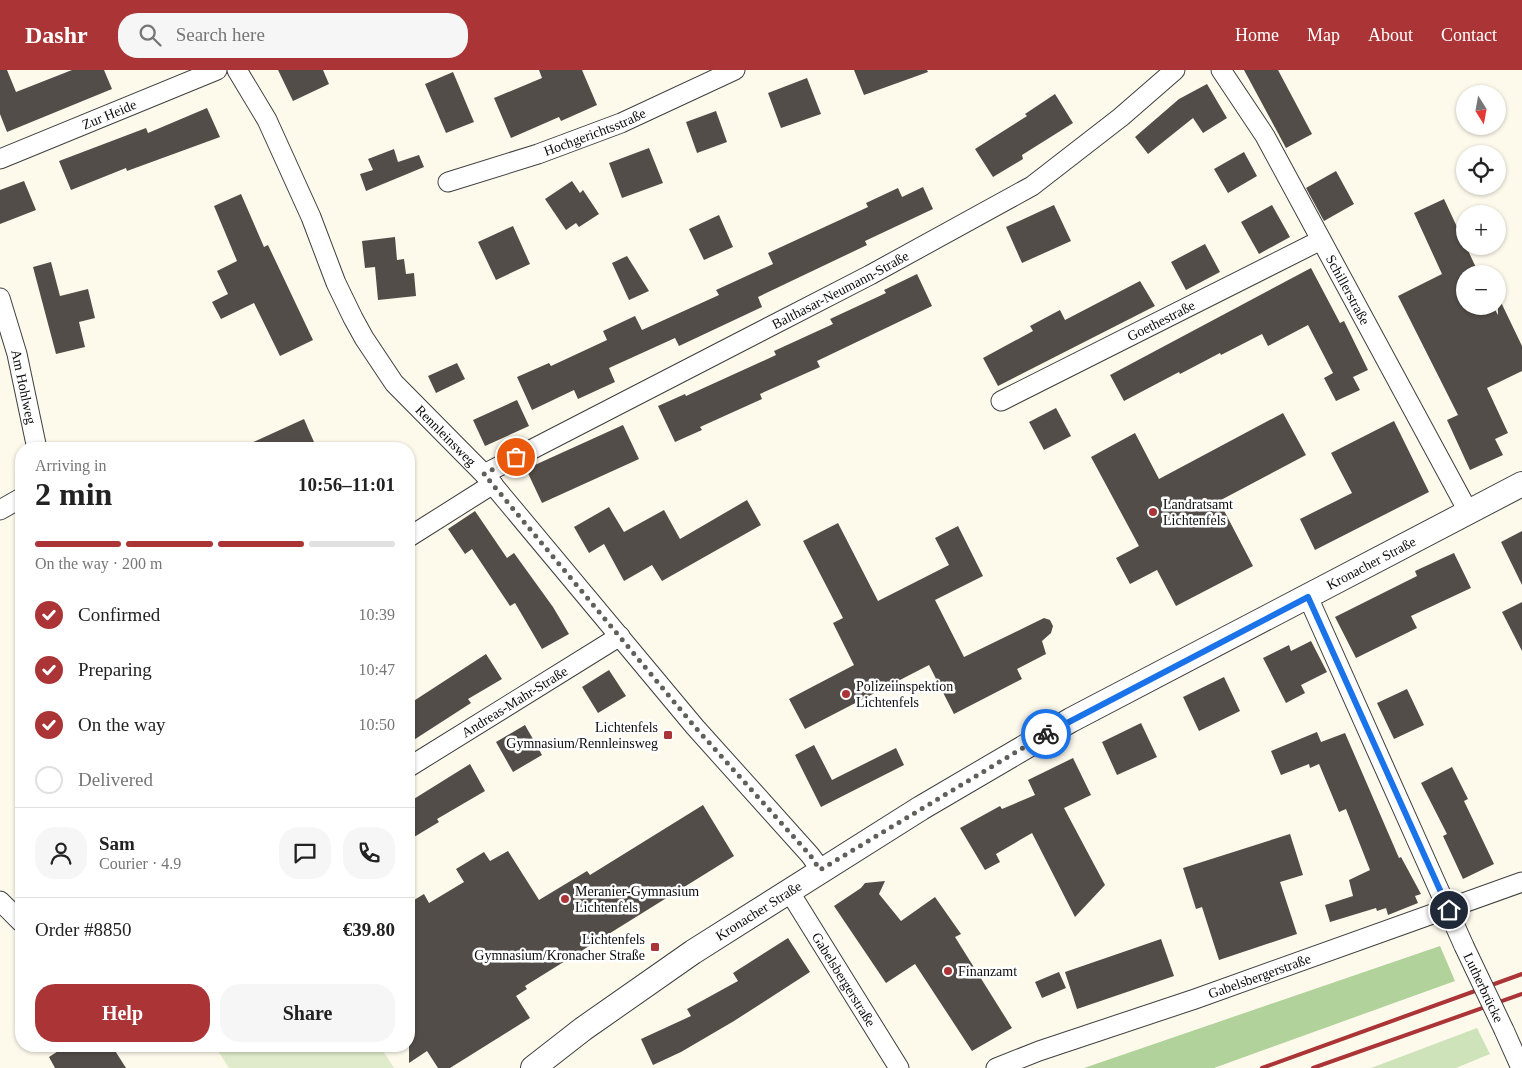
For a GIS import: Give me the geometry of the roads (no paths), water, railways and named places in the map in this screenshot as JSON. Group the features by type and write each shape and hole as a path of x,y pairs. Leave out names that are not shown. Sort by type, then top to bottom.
{"street":[{"name":"Zur Heide","path":"0,159 217,70"},
{"name":"Rennleinsweg","path":"237,70 267,120 311,217 336,283 364,338 394,383 488,479 695,727 810,855 820,870"},
{"name":"Hochgerichtsstraße","path":"448,182 538,154 621,123 736,70"},
{"name":"Balthasar-Neumann-Straße","path":"488,479 870,275 1032,186 1121,117 1175,70"},
{"name":"Schillerstraße","path":"1221,70 1265,136 1469,513"},
{"name":"Goethestraße","path":"1001,402 1321,240"},
{"name":"Am Hohlweg","path":"0,298 17,354 36,442"},
{"path":"415,533 488,479"},
{"name":"Kronacher Straße","path":"533,1068 583,1028 676,964 820,870 921,808 1071,720 1522,484"},
{"path":"0,510 15,501"},
{"name":"Lutherbrücke","path":"1308,597 1464,946 1521,1068"},
{"name":"Andreas-Mahr-Straße","path":"415,763 620,636"},
{"name":"Gabelsbergerstraße","path":"996,1068 1039,1051 1449,910 1522,882"},
{"name":"Gabelsbergerstraße","path":"789,892 899,1068"},
{"path":"0,901 15,916"}],"railway":[{"path":"1262,1068 1522,974"},
{"path":"1313,1068 1522,994"}],"place":[{"name":"Landratsamt Lichtenfels","path":"1153,512"},
{"name":"Polizeiinspektion Lichtenfels","path":"846,694"},
{"name":"Lichtenfels Gymnasium/Rennleinsweg","path":"668,735"},
{"name":"Meranier-Gymnasium Lichtenfels","path":"565,899"},
{"name":"Lichtenfels Gymnasium/Kronacher Straße","path":"655,947"},
{"name":"Finanzamt","path":"948,971"}]}
